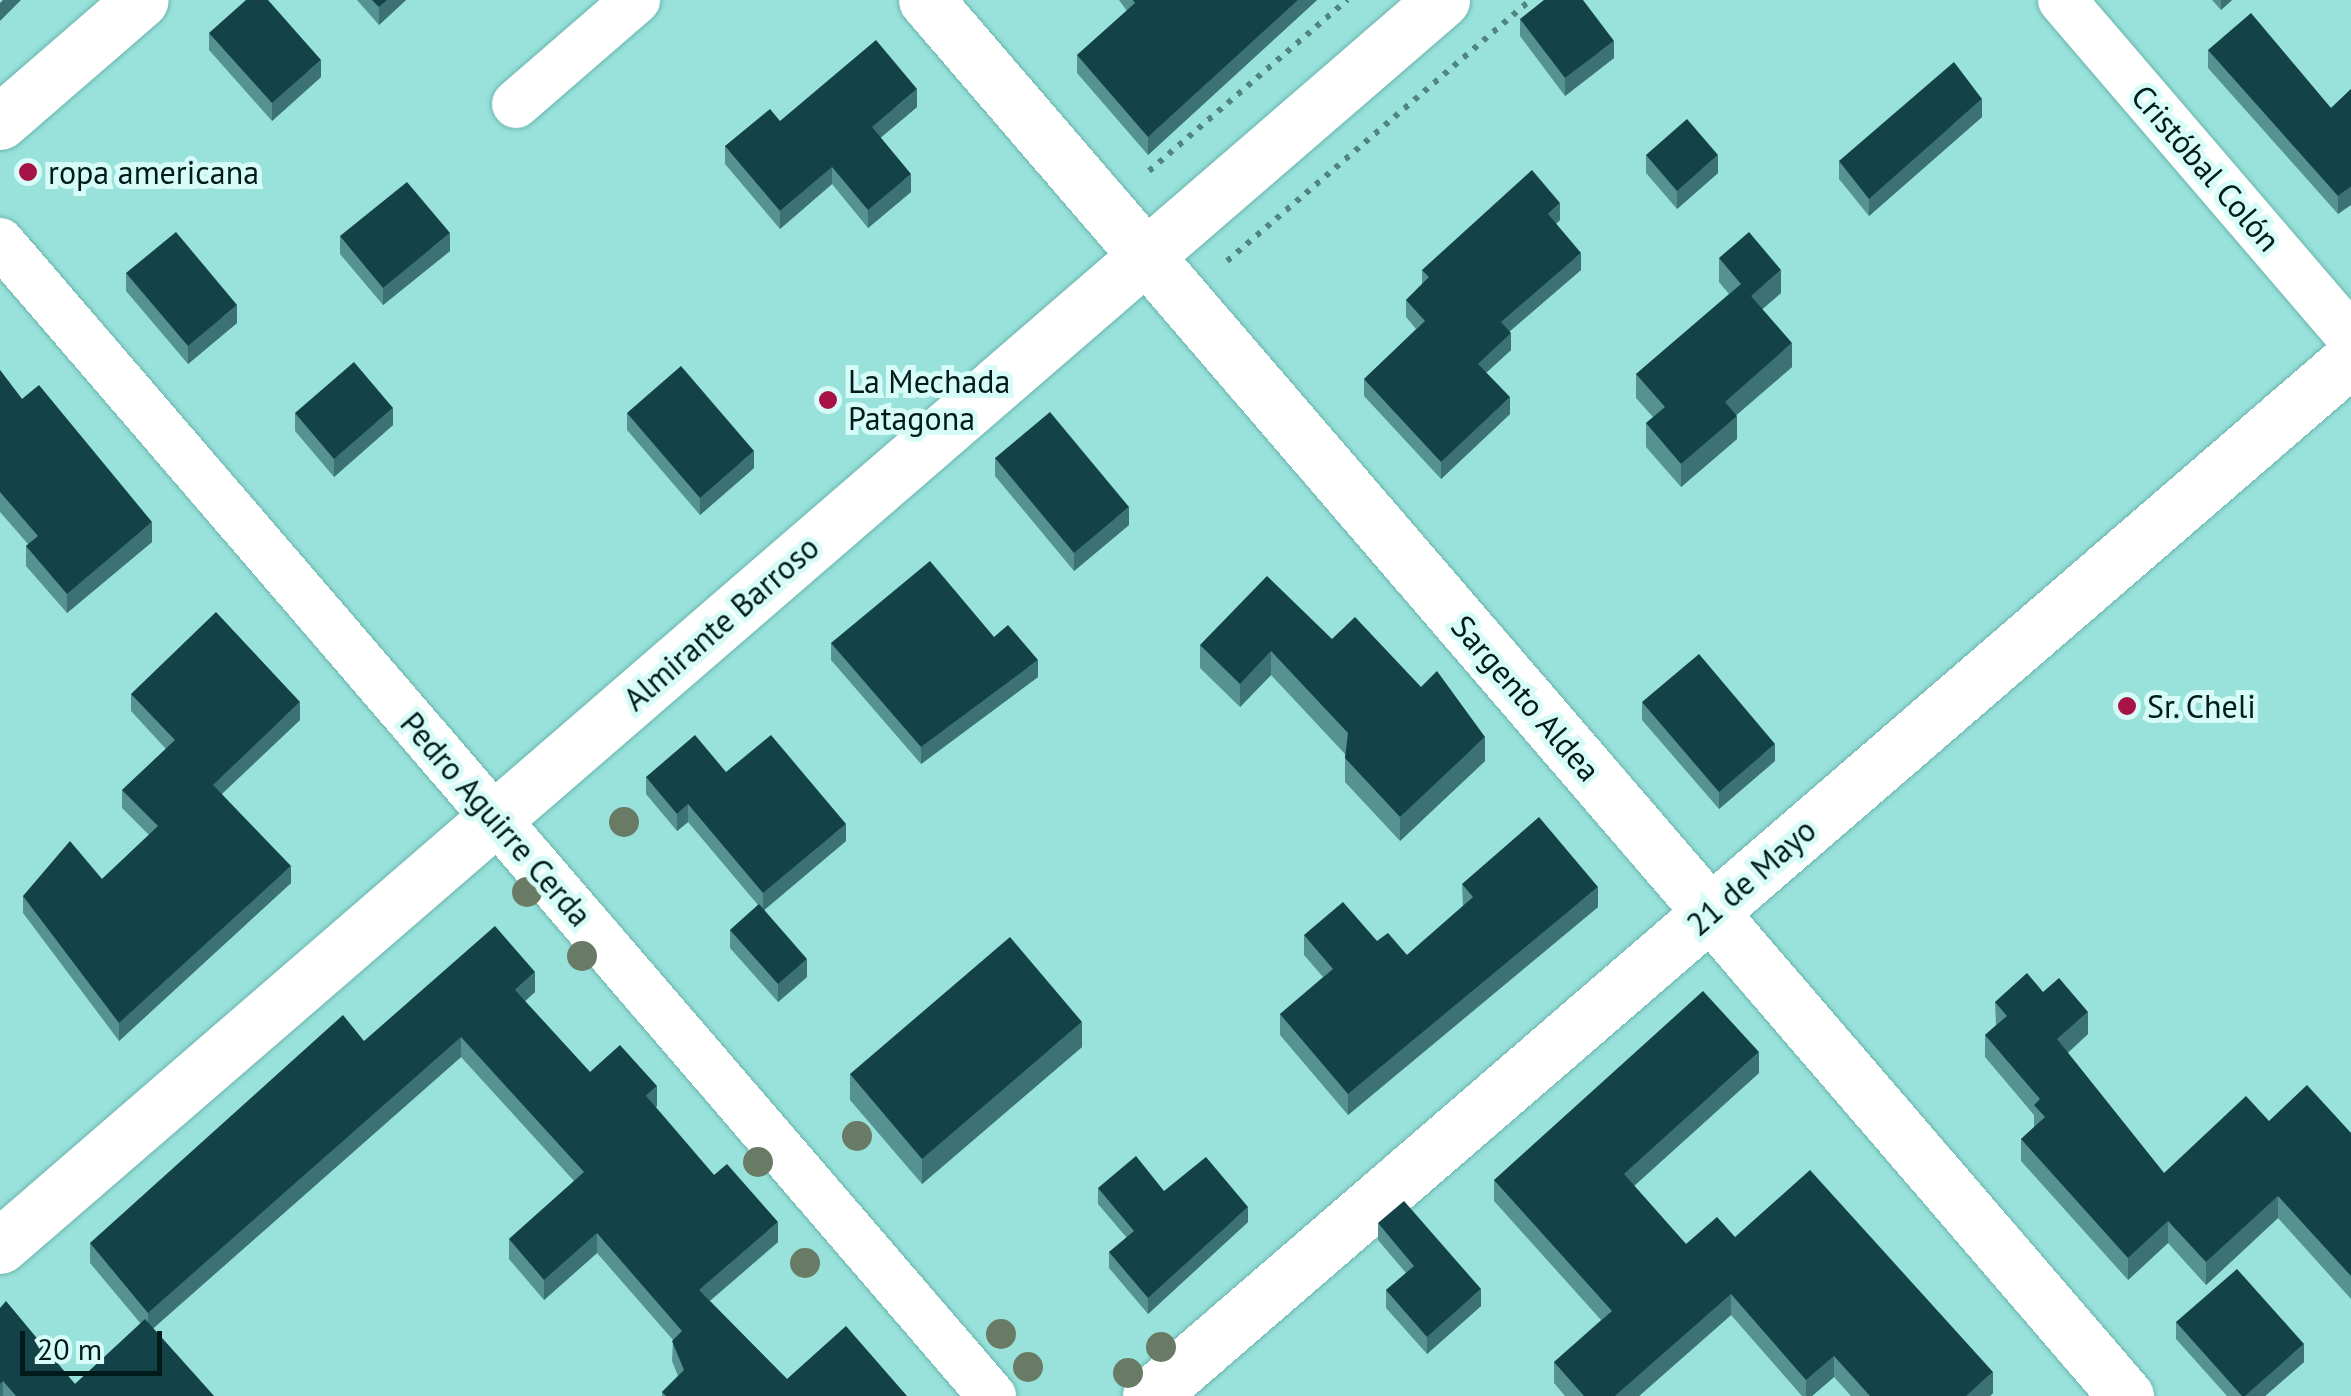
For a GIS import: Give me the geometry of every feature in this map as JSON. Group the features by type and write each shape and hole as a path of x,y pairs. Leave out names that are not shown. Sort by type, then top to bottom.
{"street":[{"path":"0,122 141,0"},
{"path":"516,104 636,0"},
{"name":"Sargento Aldea","path":"926,0 2126,1396"},
{"name":"Almirante Barroso","path":"0,1246 1442,0"},
{"name":"Cristóbal Colón","path":"2062,0 2351,336"},
{"name":"Pedro Aguirre Cerda","path":"0,242 992,1396"},
{"name":"21 de Mayo","path":"1150,1396 2351,358"}],"path":[{"path":"1149,170 1348,0"},
{"path":"1227,261 1530,0"}],"building":[{"path":"246,0 268,0 321,60 272,103 209,33"},
{"path":"1133,0 1298,0 1148,137 1077,55 1135,3"},
{"path":"1544,0 1583,0 1614,41 1565,78 1520,19"},
{"path":"2251,13 2331,108 2351,89 2351,187 2338,196 2208,50"},
{"path":"876,40 917,89 872,127 911,174 868,210 832,167 780,211 725,146 770,109 780,121"},
{"path":"1954,62 1982,99 1869,199 1839,161"},
{"path":"1687,119 1718,155 1677,191 1646,155"},
{"path":"1532,170 1560,203 1548,214 1581,253 1501,322 1511,333 1478,364 1510,397 1441,462 1364,379 1425,321 1406,300 1429,277 1422,270"},
{"path":"407,182 450,233 383,288 340,236"},
{"path":"176,232 237,305 188,346 126,273"},
{"path":"1749,232 1781,270 1751,296 1792,343 1725,402 1737,416 1681,464 1646,423 1665,407 1636,374 1741,284 1719,258"},
{"path":"354,362 393,408 334,459 295,413"},
{"path":"681,366 754,451 700,498 627,413"},
{"path":"0,370 22,399 39,385 152,522 67,594 26,546 38,536 0,492"},
{"path":"1050,412 1129,507 1074,553 995,458"},
{"path":"930,561 994,637 1008,625 1038,660 921,747 831,643"},
{"path":"1267,576 1332,639 1355,617 1421,687 1437,671 1485,737 1400,817 1345,758 1348,733 1271,651 1240,684 1200,645"},
{"path":"216,612 300,702 213,785 291,866 119,1023 23,896 70,841 102,879 158,826 122,790 175,740 131,694"},
{"path":"1699,654 1775,744 1719,792 1642,702"},
{"path":"695,735 726,772 771,735 846,824 763,893 688,804 677,814 646,777"},
{"path":"1539,817 1598,887 1348,1094 1280,1014 1333,969 1304,935 1343,902 1377,941 1388,933 1407,955 1473,897 1462,884"},
{"path":"759,904 807,959 778,984 730,930"},
{"path":"495,926 535,972 515,990 590,1072 620,1045 657,1086 646,1096 714,1175 727,1164 778,1222 699,1290 787,1379 846,1326 907,1396 666,1396 662,1392 684,1370 672,1341 682,1331 597,1233 544,1280 509,1239 584,1172 461,1037 148,1313 90,1243 343,1015 364,1041"},
{"path":"1010,937 1082,1022 922,1159 850,1074"},
{"path":"2027,973 2043,992 2059,978 2088,1012 2057,1039 2164,1173 2246,1096 2269,1121 2307,1085 2351,1133 2351,1276 2278,1196 2206,1262 2168,1221 2128,1258 2021,1139 2045,1117 2034,1105 2040,1099 1985,1035 2007,1016 1995,1002"},
{"path":"1703,991 1759,1052 1624,1174 1686,1244 1717,1217 1735,1237 1810,1170 1993,1372 1966,1396 1870,1396 1834,1356 1806,1380 1731,1294 1615,1396 1584,1396 1554,1362 1612,1311 1494,1180"},
{"path":"1136,1156 1164,1191 1206,1157 1248,1207 1148,1298 1109,1252 1134,1231 1098,1188"},
{"path":"1404,1201 1481,1289 1427,1337 1386,1290 1414,1266 1378,1223"},
{"path":"2237,1269 2304,1344 2245,1396 2176,1322"},
{"path":"6,1301 75,1384 145,1319 214,1396 16,1396 3,1381 0,1384 0,1308"}],"place":[{"name":"ropa americana","path":"28,172"},
{"name":"La Mechada Patagona","path":"828,400"},
{"name":"Sr. Cheli","path":"2127,706"}]}
